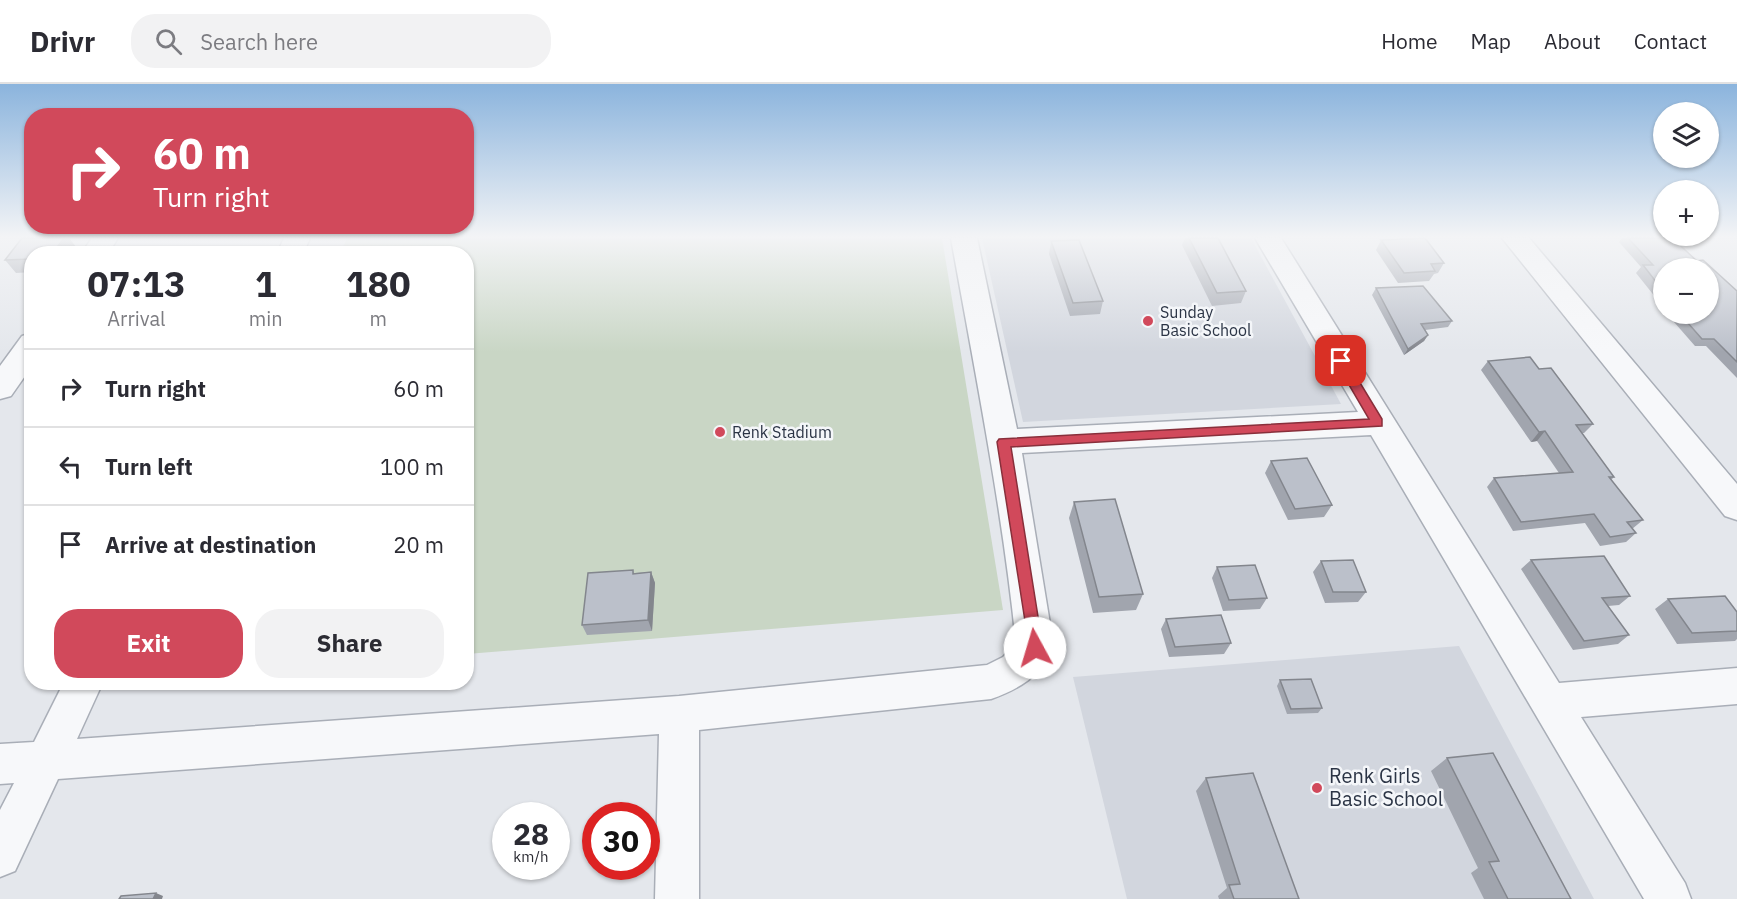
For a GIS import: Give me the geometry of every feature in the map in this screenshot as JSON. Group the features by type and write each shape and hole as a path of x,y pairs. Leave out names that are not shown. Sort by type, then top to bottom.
{"street":[{"path":"0,765 679,714 991,682 1016,669 1035,648 1031,609 1003,442 971,276"},
{"path":"1291,276 1669,899"},
{"path":"1546,276 1737,507"},
{"path":"0,388 24,354"},
{"path":"1003,442 1378,423"},
{"path":"1548,702 1737,686"},
{"path":"0,856 80,690"},
{"path":"677,899 679,714"}],"shaded area":[{"name":"Sunday Basic School","path":"990,276 1272,276 1341,404 1023,422"},
{"name":"Renk Girls Basic School","path":"1459,646 1594,899 1127,899 1073,677"}],"green space":[{"name":"Renk Stadium","path":"474,276 948,276 1003,610 474,653"}],"building":[{"path":"1063,276 1093,276 1103,301 1073,303"},
{"path":"1208,276 1238,276 1246,291 1217,293"},
{"path":"1721,276 1737,291 1737,362 1714,339 1702,339 1689,324 1719,324"},
{"path":"1423,286 1452,321 1421,324 1428,335 1408,349 1376,288"},
{"path":"1530,357 1539,369 1551,368 1593,424 1576,425 1614,477 1609,477 1643,520 1627,522 1636,533 1610,537 1594,514 1521,522 1494,478 1573,472 1545,431 1539,432 1488,361"},
{"path":"1307,458 1332,505 1295,509 1271,461"},
{"path":"1115,499 1143,594 1099,597 1074,502"},
{"path":"1604,556 1630,596 1602,598 1629,635 1584,641 1531,560"},
{"path":"1353,560 1366,592 1333,592 1321,561"},
{"path":"1255,565 1267,598 1229,600 1217,567"},
{"path":"633,570 633,574 651,572 648,620 582,625 588,573"},
{"path":"1725,596 1737,612 1737,631 1692,633 1668,599"},
{"path":"1221,615 1231,643 1175,647 1166,619"},
{"path":"1311,679 1322,708 1291,709 1280,680"},
{"path":"1493,753 1571,899 1508,899 1489,862 1499,861 1447,758"},
{"path":"1253,773 1299,899 1234,899 1229,885 1240,884 1206,778"},
{"path":"156,893 153,899 119,899 121,896"}],"place":[{"name":"Sunday Basic School","path":"1148,321"},
{"name":"Renk Stadium","path":"720,432"},
{"name":"Renk Girls Basic School","path":"1317,788"}],"route":[{"path":"1035,648 1031,609 1003,442 1378,423 1341,361"}]}
